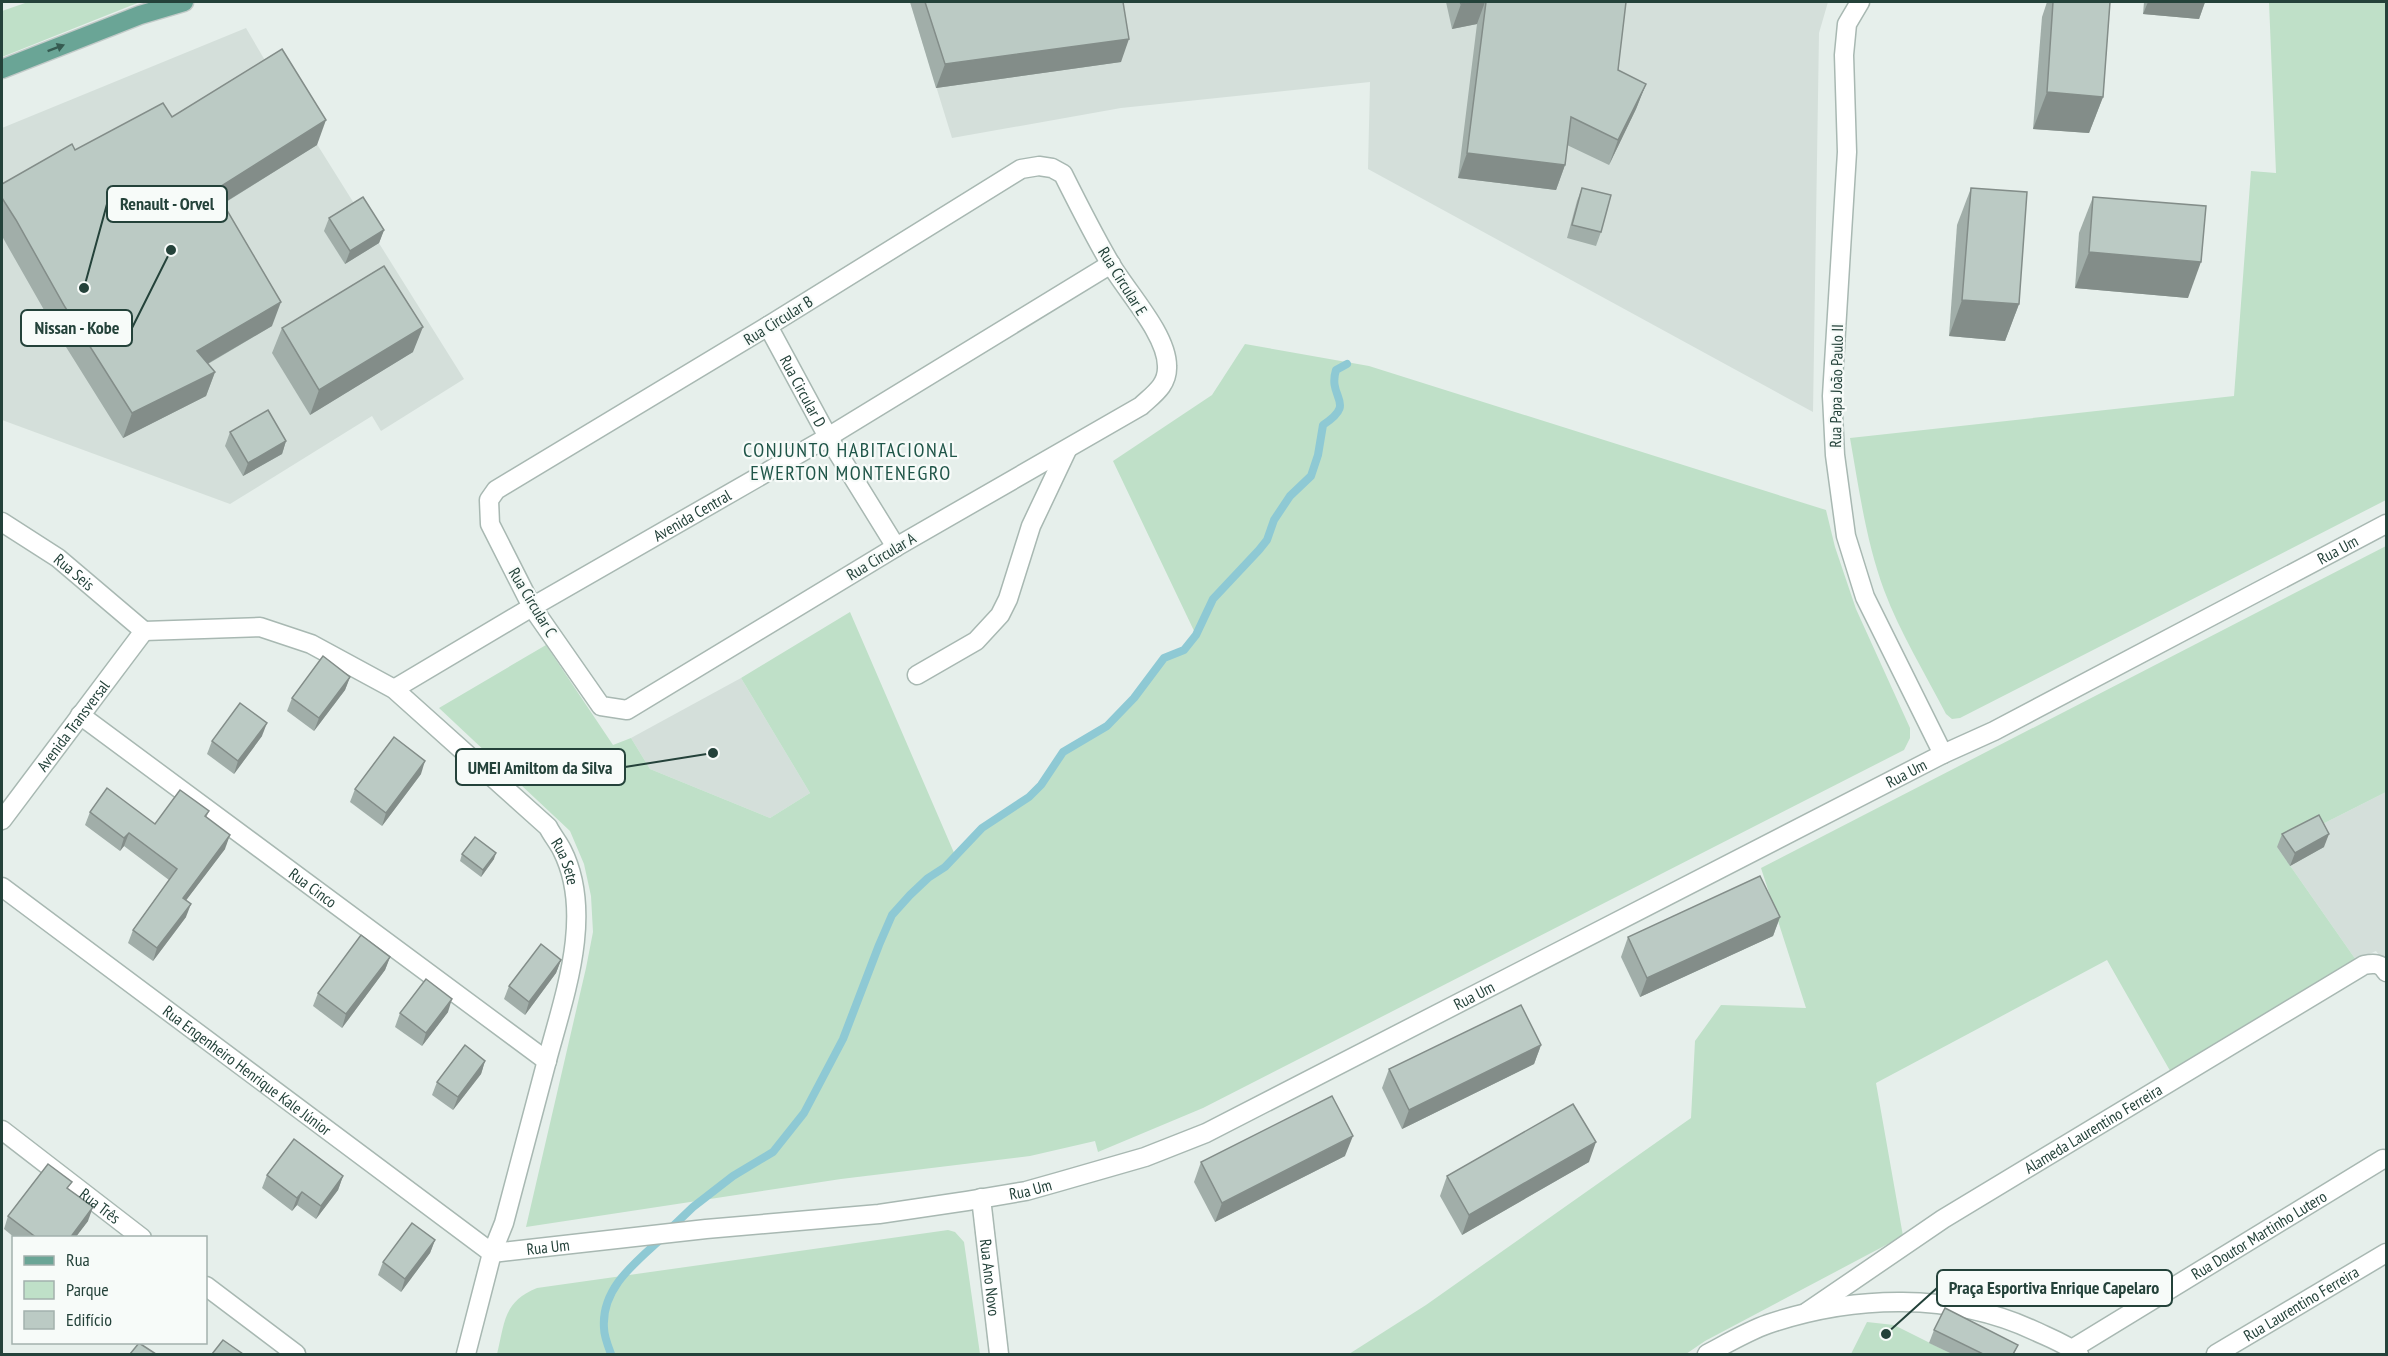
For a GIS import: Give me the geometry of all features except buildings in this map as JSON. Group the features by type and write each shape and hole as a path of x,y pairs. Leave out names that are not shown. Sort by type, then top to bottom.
{"main road":[{"path":"2,69 140,15 184,2"}],"street":[{"name":"Rua Papa João Paulo II","path":"1860,2 1847,24 1844,55 1847,152 1832,396 1835,454 1845,536 1865,597 1943,754"},
{"name":"Rua Circular B","path":"496,490 768,326 1021,169 1039,166 1052,168 1063,174"},
{"name":"Rua Circular E","path":"1063,174 1111,264 1165,346 1166,381 1158,390"},
{"name":"Avenida Central","path":"394,689 828,436 1111,264"},
{"name":"Rua Circular D","path":"768,326 828,436 896,547"},
{"name":"Rua Circular A","path":"601,706 627,710 896,547 1141,406 1158,390"},
{"path":"917,675 976,641 1000,615 1008,599 1031,526 1067,450"},
{"name":"Rua Circular C","path":"496,490 489,500 489,524 532,607 601,706"},
{"name":"Rua Seis","path":"2,522 58,558 144,631"},
{"name":"Rua Um","path":"492,1252 879,1214 1026,1191 1145,1157 1206,1133 1943,754 1994,731 2386,524"},
{"name":"Rua Sete","path":"144,631 260,627 311,644 394,689 548,827 563,851 571,878 576,911 574,952 564,1003 504,1223 492,1252 466,1354"},
{"name":"Avenida Transversal","path":"2,820 144,631"},
{"name":"Rua Cinco","path":"80,715 547,1061"},
{"name":"Rua Engenheiro Henrique Kale Júnior","path":"2,887 492,1252"},
{"name":"Alameda Laurentino Ferreira","path":"1806,1312 1943,1219 2364,965 2374,963 2383,966 2386,972"},
{"name":"Rua Três","path":"2,1130 139,1236"},
{"name":"Rua Doutor Martinho Lutero","path":"2076,1352 2384,1159"},
{"name":"Rua Ano Novo","path":"981,1198 999,1354"},
{"name":"Rua Laurentino Ferreira","path":"2216,1354 2386,1253"},
{"path":"207,1287 296,1354"},
{"path":"1707,1354 1766,1325 1806,1312 1842,1305 1890,1302 1946,1305 1988,1312 2076,1352"}],"shaded area":[{"path":"910,2 1828,2 1819,33 1813,412 1368,169 1370,82 1121,108 952,138"},
{"path":"246,28 464,379 381,431 372,416 230,504 2,420 2,128"},
{"path":"741,678 810,793 770,818 650,769 631,738"},
{"path":"2386,792 2386,966 2376,951 2356,960 2277,847"}],"green space":[{"path":"28,2 140,2 2,57 2,11"},
{"path":"2269,2 2386,2 2386,500 1960,718 1952,719 1946,714 1913,653 1884,590 1868,534 1850,438 2234,396 2251,171 2276,173"},
{"path":"1245,344 1369,366 1826,510 1835,547 1856,609 1910,728 1910,738 1904,750 1203,1108 1098,1152 1095,1141 1030,1156 841,1179 526,1227 586,968 593,932 591,896 584,864 570,831 439,708 546,645 613,745 631,738 650,769 770,818 810,793 741,678 850,612 955,855 982,828 1029,797 1041,785 1063,752 1107,726 1134,698 1164,658 1184,650 1196,635 1113,461 1212,395"},
{"path":"2386,546 2386,792 2277,847 2356,960 2173,1076 2107,960 1876,1083 1903,1236 1705,1341 1686,1354 1349,1354 1426,1305 1691,1118 1695,1041 1721,1005 1806,1008 1761,868"},
{"path":"948,1230 955,1232 964,1242 980,1354 497,1354 507,1314 518,1300 537,1288"},
{"path":"1867,1322 1894,1325 1952,1354 1851,1354"}],"waterway":[{"path":"670,1229 693,1207 733,1176 773,1152 804,1113 843,1039 892,915 928,878 945,867 982,828 1029,797 1041,785 1063,752 1107,726 1134,698 1164,658 1184,650 1196,635 1213,599 1267,540 1274,520 1290,496 1311,476 1318,455 1323,425 1339,411 1340,405 1334,380 1336,370 1347,364"},
{"path":"611,1354 604,1328 608,1300 631,1266 662,1238"}],"place":[{"name":"Nissan - Kobe","path":"171,250"},
{"name":"Renault - Orvel","path":"84,288"},
{"name":"UMEI Amiltom da Silva","path":"713,753"},
{"name":"Praça Esportiva Enrique Capelaro","path":"1886,1334"}],"district":[{"name":"CONJUNTO HABITACIONAL EWERTON MONTENEGRO","path":"851,462"}]}
